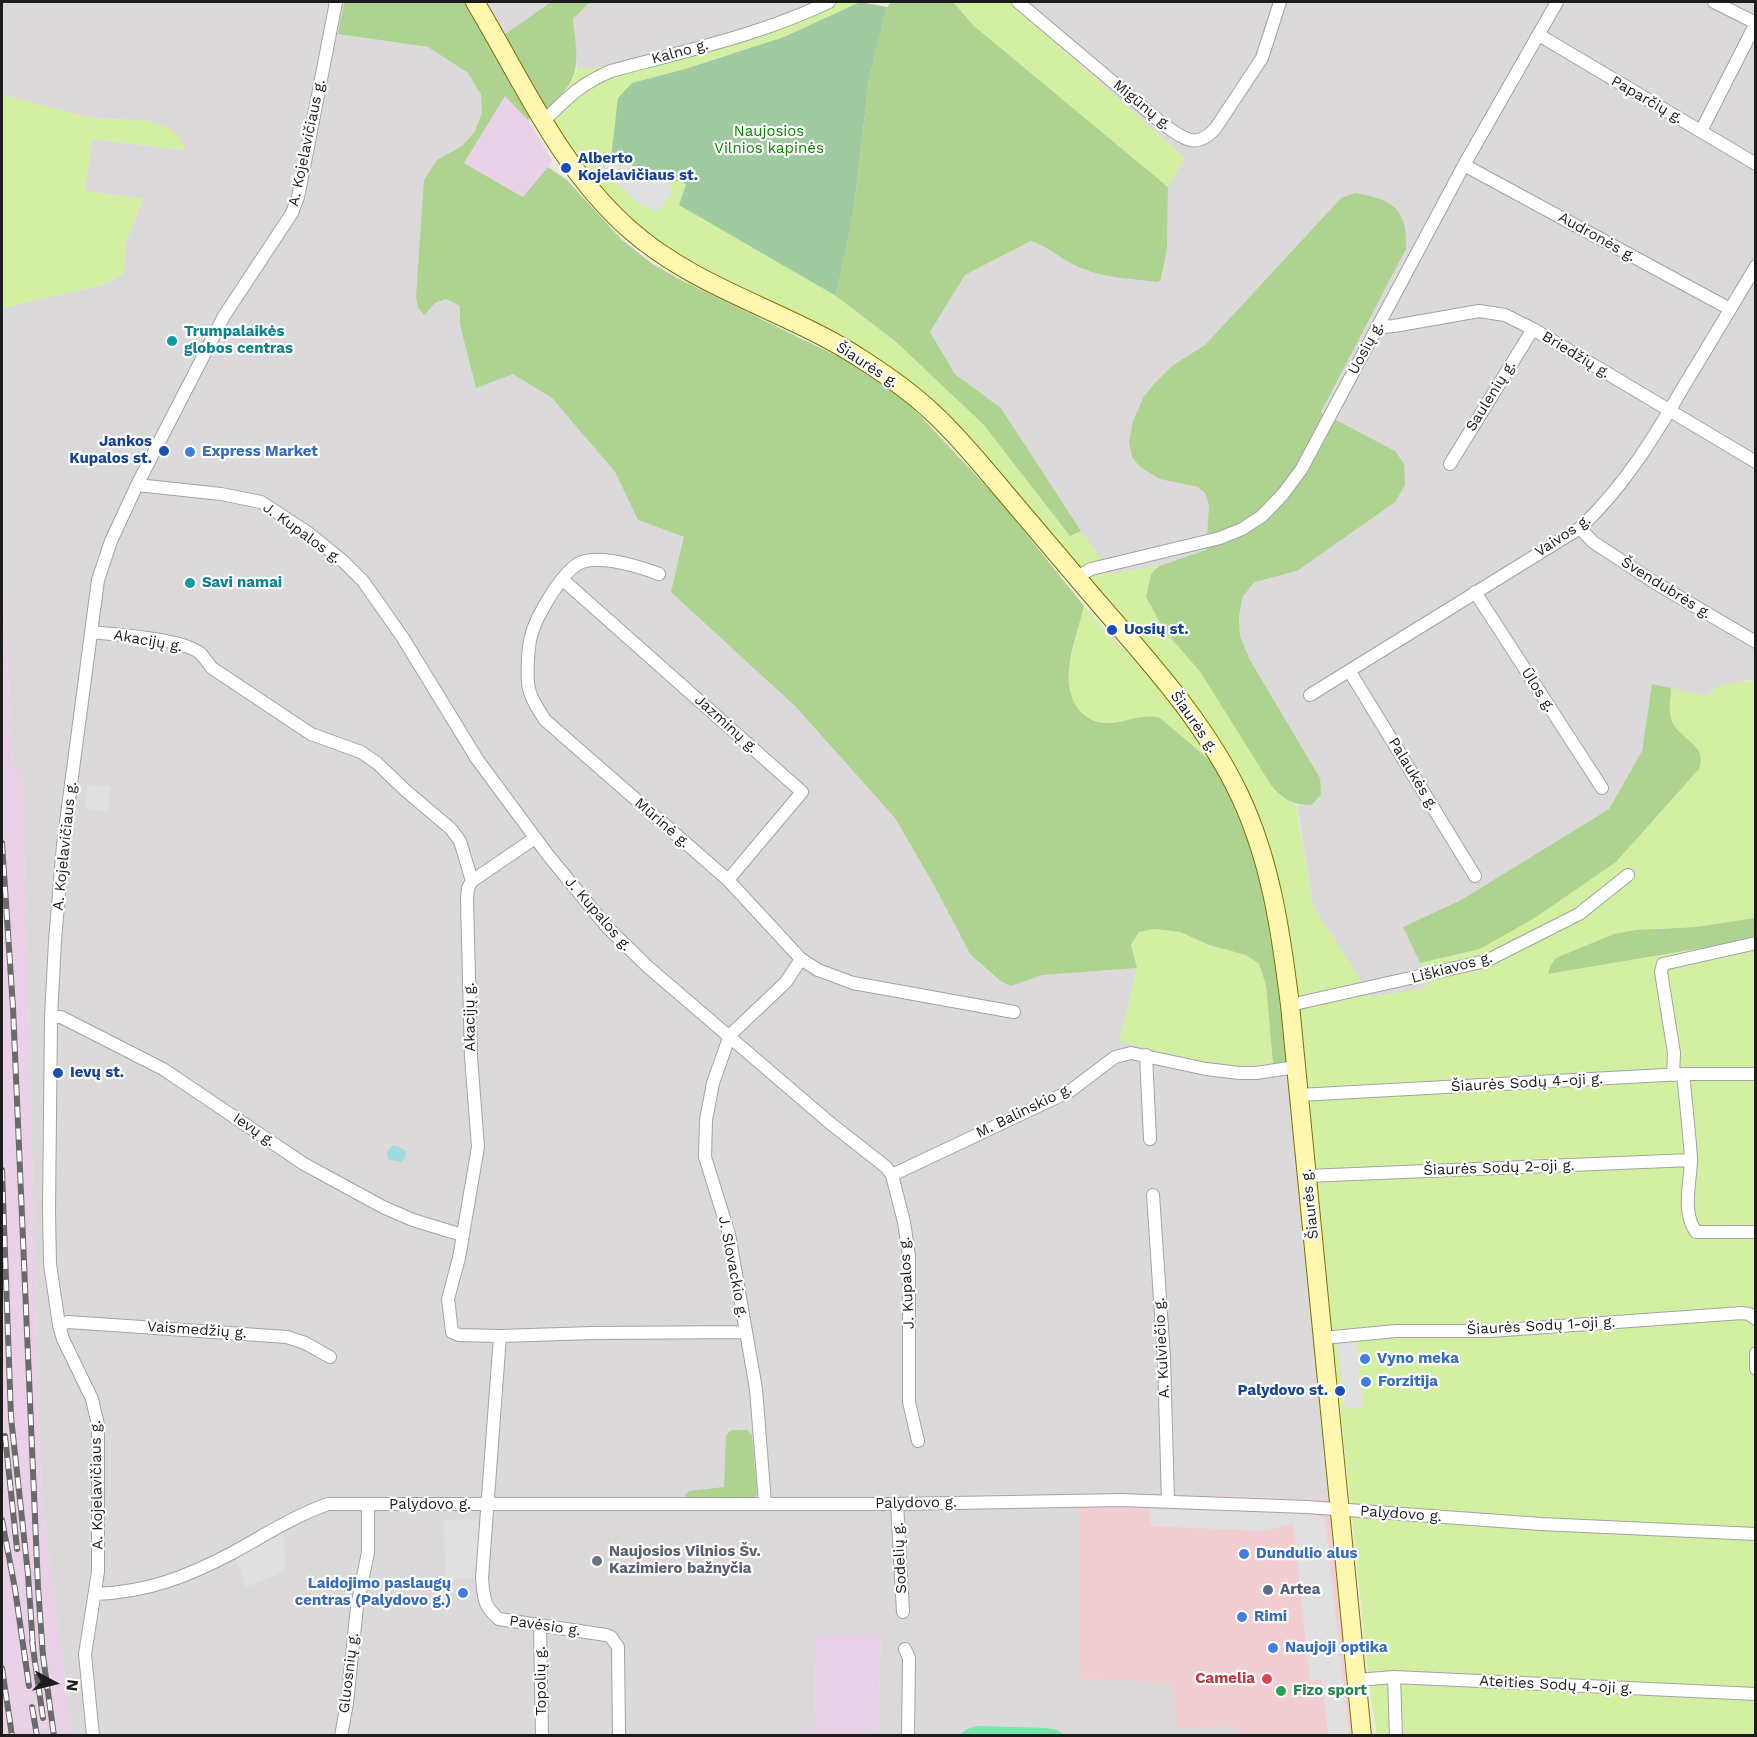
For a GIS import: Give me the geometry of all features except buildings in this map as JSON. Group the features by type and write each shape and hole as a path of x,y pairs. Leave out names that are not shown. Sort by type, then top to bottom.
{"main road":[{"name":"Šiaurės g.","path":"475,2 543,122 582,180 609,210 652,248 687,269 813,331 851,353 903,388 934,414 976,458 1172,690 1193,717 1240,796 1257,837 1271,884 1282,940 1362,1736"}],"street":[{"name":"A. Kojelavičiaus g.","path":"93,1736 85,1654 98,1572 98,1425 92,1400 63,1339 50,1264 51,1017 63,845 98,580 102,563 137,484 224,316 292,213 298,196 336,2"},
{"name":"Kalno g.","path":"543,122 577,89 602,75 754,32 829,2"},
{"name":"Migūnų g.","path":"1018,2 1164,125 1189,140 1196,141 1208,136 1215,129 1262,58 1280,2"},
{"name":"Uosių g.","path":"1077,578 1091,569 1220,538 1242,530 1262,516 1283,494 1301,470 1464,165 1557,2"},
{"path":"1701,131 1755,23 1714,2"},
{"name":"Paparčių g.","path":"1539,35 1755,164"},
{"name":"Audronės g.","path":"1464,165 1730,309"},
{"name":"Vaivos g.","path":"1310,695 1580,528 1613,496 1670,410 1755,266"},
{"name":"Briedžių g.","path":"1379,324 1383,327 1394,326 1479,311 1505,315 1533,329 1755,462"},
{"name":"Saulenių g.","path":"1450,464 1533,329"},
{"name":"J. Kupalos g.","path":"137,484 221,494 261,502 307,532 344,562 363,581 403,638 477,759 535,838 607,927 629,950 830,1123 886,1167 892,1175 909,1256 909,1402 918,1441"},
{"name":"Švendubrės g.","path":"1580,528 1593,542 1657,584 1755,642"},
{"name":"Mūrinė g.","path":"659,574 618,563 590,560 580,562 562,579 546,603 531,637 528,684 533,700 545,720 728,880 801,959 818,970 853,983 1014,1012"},
{"name":"Jazminų g.","path":"562,579 802,792 728,880"},
{"name":"Ūlos g.","path":"1475,592 1602,788"},
{"name":"Akacijų g.","path":"92,632 167,642 188,647 200,653 212,668 311,734 360,752 377,762 405,790 452,829 460,841 472,881 468,888 467,900 471,1057 478,1148 459,1258 448,1299 450,1330 459,1335 500,1336 746,1332"},
{"name":"Palaukės g.","path":"1350,672 1475,876"},
{"path":"472,881 535,838"},
{"name":"Liškiavos g.","path":"1290,1005 1486,961 1579,914 1628,875"},
{"path":"1755,943 1663,964 1661,972 1691,1160 1688,1210 1692,1227 1696,1232 1755,1232"},
{"path":"730,1035 786,982 801,959"},
{"name":"Ievų g.","path":"51,1017 61,1017 163,1069 304,1164 383,1207 413,1220 462,1235"},
{"name":"J. Slovackio g.","path":"730,1035 713,1083 706,1120 705,1157 726,1221 756,1389 765,1503"},
{"name":"M. Balinskio g.","path":"892,1175 1070,1091 1115,1057 1131,1053 1206,1069 1240,1073 1296,1067"},
{"path":"1146,1055 1150,1139"},
{"name":"Šiaurės Sodų 4-oji g.","path":"1299,1095 1678,1075 1755,1074"},
{"name":"Šiaurės Sodų 2-oji g.","path":"1307,1176 1691,1160"},
{"name":"A. Kulviečio g.","path":"1153,1195 1164,1358 1168,1501"},
{"name":"Šiaurės Sodų 1-oji g.","path":"1323,1338 1396,1331 1491,1330 1742,1313 1749,1314 1755,1319"},
{"name":"Vaismedžių g.","path":"59,1325 68,1322 287,1337 306,1343 330,1357"},
{"name":"Pavėsio g.","path":"500,1336 482,1578 484,1603 499,1619 606,1635 616,1642 618,1647 619,1736"},
{"path":"1755,1353 1755,1369"},
{"name":"Palydovo g.","path":"95,1594 138,1591 191,1573 303,1513 328,1504 897,1504 1168,1501 1340,1509 1541,1524 1755,1534"},
{"name":"Gluosnių g.","path":"341,1736 347,1703 357,1607 368,1552 368,1504"},
{"name":"Sodelių g.","path":"897,1504 903,1612"},
{"name":"Topolių g.","path":"540,1626 542,1736"},
{"path":"905,1649 909,1658 908,1736"},
{"path":"1394,1677 1396,1736"},
{"name":"Ateities Sodų 4-oji g.","path":"1357,1680 1394,1677 1755,1694"}],"shaded area":[{"path":"2,2 344,2 339,34 428,47 468,73 481,95 482,113 474,133 462,146 437,160 435,303 446,299 460,306 460,325 476,387 513,373 552,398 615,472 638,520 684,537 795,706 895,818 970,954 999,981 1011,986 1043,975 1137,968 1120,1041 1218,1067 1288,1064 1331,1499 1081,1493 1172,1683 1236,1726 1237,1735 878,1735 881,1635 816,1635 815,1729 805,1729 805,1735 72,1735 41,1495 22,769 12,766 2,537 2,308 102,285 123,274 126,242 143,199 85,191 92,139 184,150 149,121 92,118 2,95"},
{"path":"485,2 551,2 504,35"},
{"path":"590,2 817,2 754,26 606,67 577,69 573,19"},
{"path":"1010,2 1755,2 1755,680 1748,680 1706,696 1646,730 1642,751 1609,809 1461,900 1403,927 1420,963 1427,988 1371,997 1313,906 1297,805 1312,805 1320,778 1250,660 1240,636 1239,617 1243,596 1255,582 1297,571 1395,451 1321,412 1406,249 1341,198 1205,345 1173,365 1154,384 1144,396 1179,483 1198,487 1205,493 1209,505 1206,550 1159,566 1108,574 1101,559 1001,408 955,374 930,332 965,275 1031,241 1041,244 1084,270 1115,277 1156,282 1162,279 1167,248 1168,187 1185,158"},
{"path":"505,95 528,120 552,160 524,197 464,163"},
{"path":"598,153 672,185 671,193 659,211 638,203 593,161"},
{"path":"2,537 12,766 22,769 41,1495 72,1735 2,1735"},
{"path":"87,785 111,787 108,812 84,809"},
{"path":"1357,1338 1363,1407 1345,1409 1336,1340"},
{"path":"1080,1493 1331,1499 1354,1735 1237,1736 1236,1726 1177,1728 1172,1683 1080,1678"},
{"path":"1150,1509 1307,1513 1325,1518 1349,1735 1328,1735 1322,1680 1310,1680 1293,1524 1263,1531 1150,1526"},
{"path":"488,1519 482,1578 445,1580 444,1520"},
{"path":"283,1524 286,1571 246,1587 233,1552"},
{"path":"881,1634 878,1735 805,1735 805,1729 815,1728 816,1635"}],"green space":[{"path":"344,2 464,2 477,20 531,117 528,120 505,96 464,163 523,197 548,167 567,180 621,239 651,263 847,361 880,382 911,406 999,500 1084,606 1069,669 1072,699 1077,707 1090,719 1099,722 1160,718 1212,762 1226,788 1251,847 1262,884 1273,936 1288,1064 1273,1064 1266,985 1259,964 1246,955 1209,945 1180,932 1154,929 1139,932 1131,945 1137,968 1043,975 1011,986 1000,981 970,954 895,818 795,706 671,592 684,537 638,520 615,472 552,398 513,374 476,388 460,325 460,306 446,299 435,303 424,315 418,307 416,296 424,180 437,160 462,146 474,133 482,113 481,95 468,73 428,47 338,34"},
{"path":"551,2 590,2 573,19 576,60 572,80 557,100 544,111 504,35"},
{"path":"817,2 860,2 784,37 685,69 632,83 614,139 611,158 686,184 679,204 836,296 895,341 983,424 1070,536 1081,531 1101,559 1108,574 1159,566 1151,574 1146,597 1164,630 1201,673 1281,796 1296,805 1313,906 1371,997 1427,988 1420,963 1480,949 1616,862 1699,769 1700,753 1679,732 1671,718 1671,688 1706,696 1717,686 1755,680 1755,918 1696,927 1658,928 1549,974 1755,939 1755,1735 1377,1735 1371,1698 1285,903 1268,838 1232,760 1209,723 1099,588 1013,489 818,325 676,254 646,234 591,180 544,111 564,93 577,69 607,67 754,26"},
{"name":"Naujosios Vilnios kapinės","path":"860,2 887,7 869,80 853,216 836,296 679,205 686,184 611,158 618,98 632,83 685,69 784,37"},
{"path":"891,2 953,2 974,26 1168,187 1167,248 1161,280 1157,282 1094,273 1031,241 965,275 930,332 955,374 1001,408 1081,531 1070,536 983,424 895,341 836,296 853,216 869,80 887,7"},
{"path":"953,2 1010,2 1185,158 1168,187 974,26"},
{"path":"2,95 92,118 149,121 170,129 180,137 185,150 92,139 85,191 143,199 126,242 123,274 102,285 2,308"},
{"path":"1355,193 1379,199 1395,208 1404,224 1406,249 1321,412 1395,451 1404,464 1405,485 1395,502 1297,571 1255,582 1243,596 1239,617 1240,636 1250,660 1320,778 1321,794 1312,805 1305,805 1289,801 1271,785 1201,673 1164,630 1146,597 1151,574 1159,566 1206,550 1209,505 1205,493 1198,487 1160,479 1140,467 1132,457 1129,441 1133,421 1144,396 1154,384 1173,365 1205,345 1341,198"},
{"path":"1084,606 1158,687 1180,714 1212,762 1127,721 1108,723 1092,720 1078,712 1071,699 1068,670"},
{"path":"1652,684 1671,688 1671,718 1679,732 1700,753 1699,769 1616,862 1536,917 1480,949 1420,963 1403,927 1461,900 1609,809 1642,751"},
{"path":"1755,918 1755,939 1548,974 1556,958 1614,934 1636,930 1696,927"},
{"path":"1154,929 1180,932 1209,945 1246,955 1259,964 1266,985 1273,1064 1218,1067 1119,1041 1137,968 1131,945 1139,932"},
{"path":"733,1430 747,1430 752,1435 757,1494 755,1497 686,1499 685,1495 689,1491 724,1487 726,1436"},
{"path":"978,1726 1046,1728 1057,1730 1064,1735 959,1735 967,1729"}],"water":[{"path":"392,1146 406,1151 405,1158 401,1162 388,1159 387,1151"}],"railway":[{"path":"2,843 13,1008 38,1587 43,1656 54,1736"},
{"path":"2,1170 11,1417 28,1574 33,1647"},
{"path":"5,1436 17,1549"},
{"path":"2,1520 29,1686"},
{"path":"32,1641 43,1718"},
{"path":"2,1668 12,1736"},
{"path":"32,1707 37,1736"}],"place":[{"name":"Alberto Kojelavičiaus st.","path":"566,168"},
{"name":"Trumpalaikės globos centras","path":"172,341"},
{"name":"Jankos Kupalos st.","path":"164,451"},
{"name":"Express Market","path":"190,452"},
{"name":"Savi namai","path":"190,583"},
{"name":"Uosių st.","path":"1112,630"},
{"name":"Ievų st.","path":"58,1073"},
{"name":"Vyno meka","path":"1365,1359"},
{"name":"Forzitija","path":"1366,1382"},
{"name":"Palydovo st.","path":"1340,1391"},
{"name":"Dundulio alus","path":"1244,1554"},
{"name":"Naujosios Vilnios Šv. Kazimiero bažnyčia","path":"597,1561"},
{"name":"Artea","path":"1268,1590"},
{"name":"Laidojimo paslaugų centras (Palydovo g.)","path":"463,1593"},
{"name":"Rimi","path":"1242,1617"},
{"name":"Naujoji optika","path":"1273,1648"},
{"name":"Camelia","path":"1267,1679"},
{"name":"Fizo sport","path":"1281,1691"}]}
